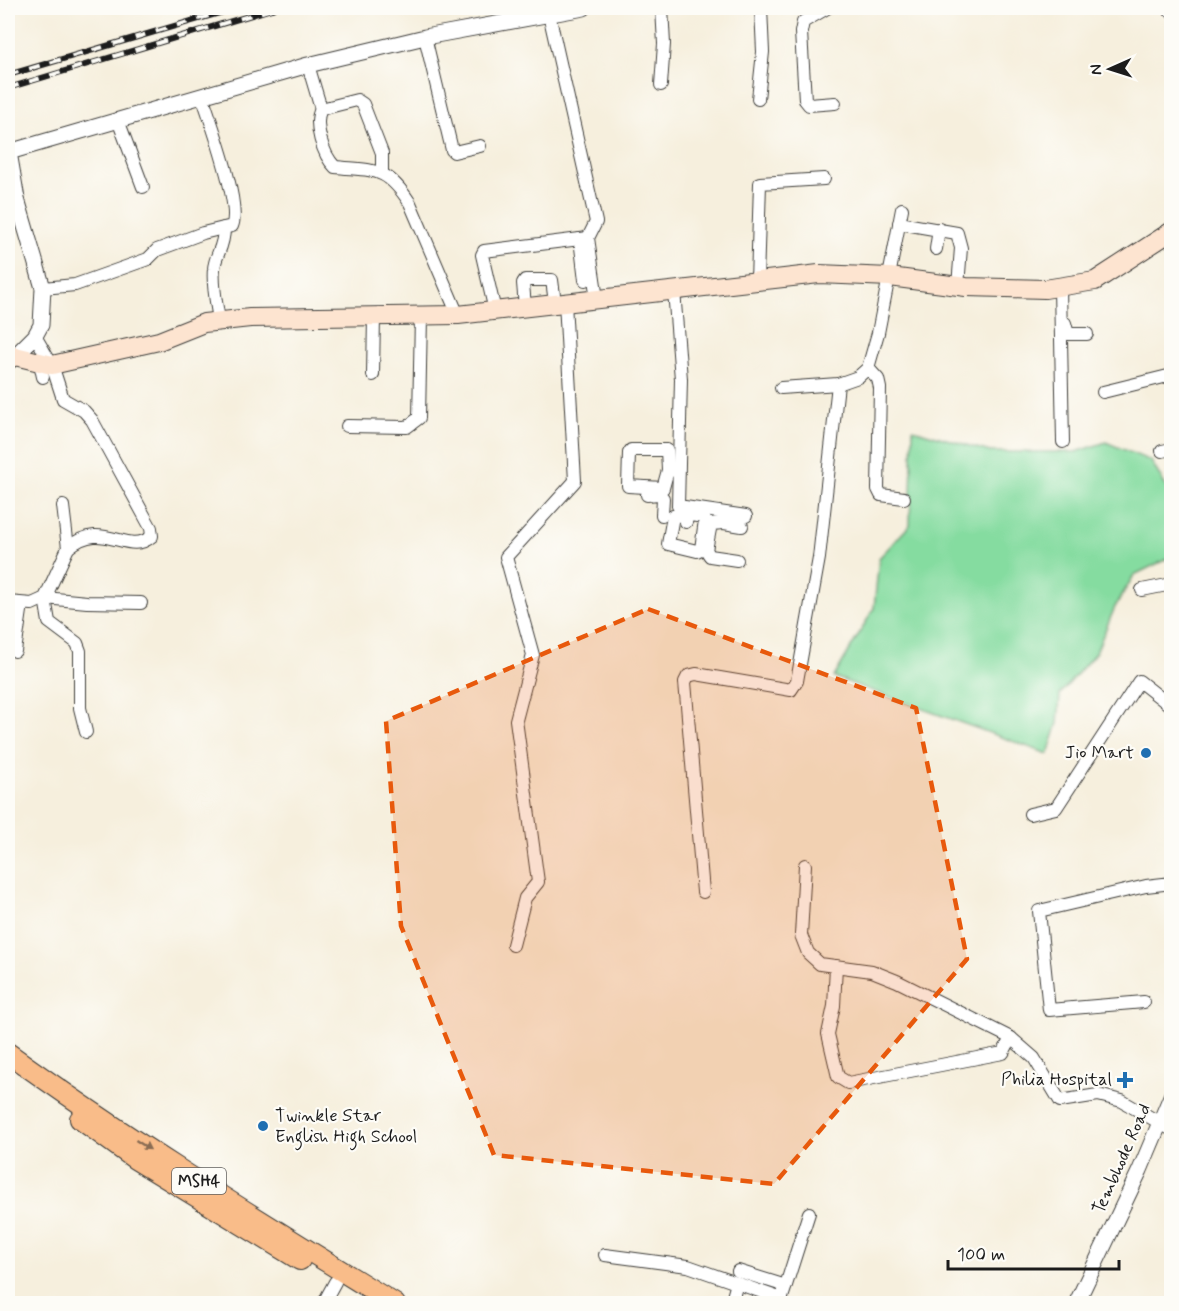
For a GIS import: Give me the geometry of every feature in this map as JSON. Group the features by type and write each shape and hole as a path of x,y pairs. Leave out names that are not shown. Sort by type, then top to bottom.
{"main road":[{"path":"11,358 45,368 159,340 204,323 219,321 250,318 458,315 819,274 890,277 958,286 1045,289 1095,281 1172,231"},
{"name":"MSH4","path":"8,1053 206,1194 308,1257 395,1304"},
{"name":"MSH4","path":"8,1066 135,1159 206,1194"},
{"name":"MSH4","path":"308,1257 335,1282 371,1304"}],"street":[{"path":"11,358 35,336 41,325 43,288 17,199 8,151 308,65 425,37 584,8"},
{"path":"661,85 664,44 662,8"},
{"path":"758,99 763,52 761,8"},
{"path":"827,8 803,22 801,32 805,100 809,105 835,104"},
{"path":"549,14 596,222 584,239 585,280"},
{"path":"425,37 452,150 454,152 480,146"},
{"path":"308,65 321,109 317,117 326,158 335,167 382,173 399,186 410,203 458,315"},
{"path":"43,288 75,285 148,260 157,249 232,226 236,219 228,178 202,95"},
{"path":"321,109 357,100 363,104 382,153 382,173"},
{"path":"118,120 143,187"},
{"path":"756,282 760,183 824,179"},
{"path":"781,388 838,384 858,377 868,368 874,352 902,209"},
{"path":"899,223 953,231 959,237 958,286"},
{"path":"219,321 213,275 214,265 224,242 224,228"},
{"path":"936,249 939,229"},
{"path":"584,239 597,299"},
{"path":"495,311 482,255 484,251 584,239"},
{"path":"513,945 525,898 538,882 516,720 532,655 506,557 575,482 560,303 552,280 525,280 523,283 525,307"},
{"path":"1062,286 1066,332 1088,334"},
{"path":"1062,286 1063,442"},
{"path":"674,290 681,379 673,470 685,513"},
{"path":"374,316 374,375"},
{"path":"347,426 406,427 419,418 421,316"},
{"path":"35,336 45,368 63,399 84,411 92,420 151,528 152,536 147,540 123,543 106,534 75,542 68,548 45,598 50,622 77,643 80,651 80,708 86,732"},
{"path":"868,368 878,379 880,388 878,489 881,495 904,498"},
{"path":"1103,392 1172,375"},
{"path":"703,892 685,682 688,676 696,674 791,690 797,681 819,558 838,384"},
{"path":"636,495 659,494 663,498 662,534"},
{"path":"63,506 68,548"},
{"path":"662,515 685,513 744,521"},
{"path":"724,518 711,524 706,550 710,556 737,560"},
{"path":"1142,590 1172,584"},
{"path":"8,602 32,604 45,598 87,603 141,603"},
{"path":"15,651 22,604"},
{"path":"1030,814 1056,807 1139,681 1172,707"},
{"path":"805,865 801,935 808,953 820,964 872,971 897,981 1011,1038 1034,1058 1060,1101 1075,1101 1098,1095 1122,1101 1165,1127"},
{"path":"1144,1002 1049,1010 1039,911 1146,886 1172,883"},
{"path":"836,966 834,1006 828,1034 838,1077 848,1083 1003,1053 1011,1038"},
{"name":"Tembhode Road","path":"1076,1304 1165,1127 1172,1094"},
{"path":"737,1277 781,1301 809,1213"},
{"path":"605,1255 688,1266 786,1286"},
{"path":"730,1304 737,1277"},
{"path":"323,1304 335,1282"}],"highlighted area":[{"path":"648,609 916,708 967,959 774,1184 494,1155 401,926 386,721"}],"green space":[{"path":"913,429 990,452 1076,452 1106,442 1151,461 1171,495 1171,557 1134,575 1115,607 1096,652 1060,694 1058,723 1048,754 834,677 874,608 879,558 910,525"}],"railway":[{"path":"8,75 236,8"},
{"path":"8,88 275,8"}],"place":[{"name":"Jio Mart","path":"1146,753"},
{"name":"Philia Hospital","path":"1125,1080"},
{"name":"Twinkle Star English High School","path":"263,1126"}]}
